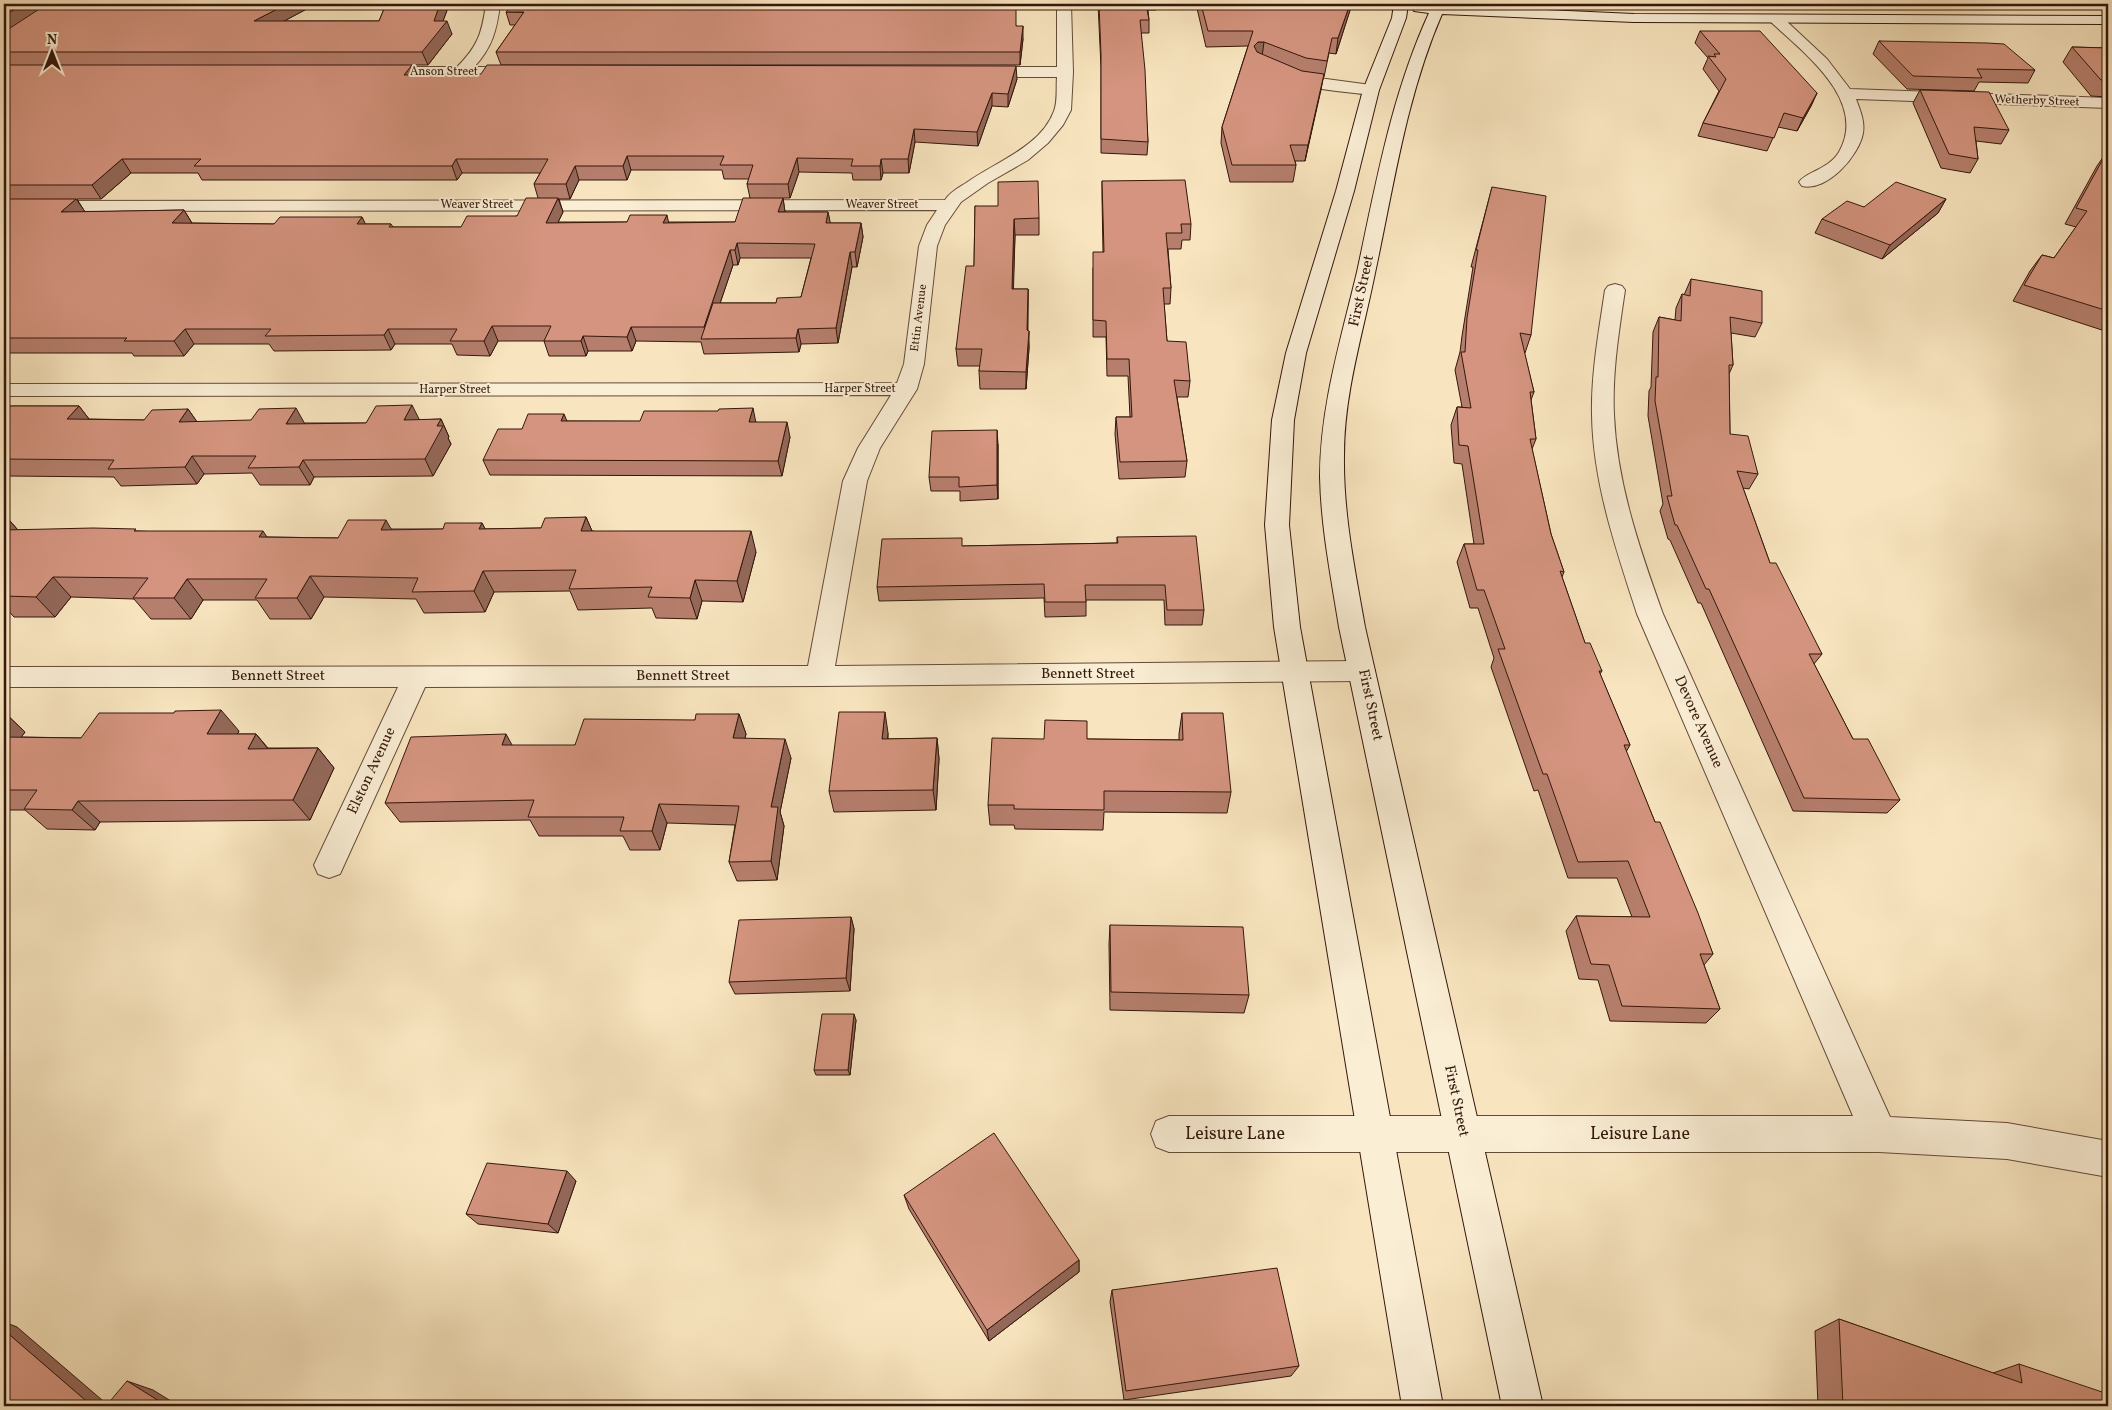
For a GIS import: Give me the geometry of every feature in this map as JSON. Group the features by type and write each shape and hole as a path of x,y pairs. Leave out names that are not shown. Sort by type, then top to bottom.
{"street":[{"path":"461,72 477,56 488,39 493,4"},
{"name":"Ettin Avenue","path":"820,676 855,482 869,448 906,389 914,364 928,246 936,225 955,198 982,179 1022,156 1049,133 1063,110 1065,72 1064,4"},
{"path":"1423,1406 1287,627 1277,525 1283,420 1296,353 1345,190 1371,90 1399,18 1401,5 1554,16 1776,20 2108,20"},
{"name":"First Street","path":"1437,7 1405,93 1335,425 1332,476 1337,533 1352,627 1523,1406"},
{"path":"1776,20 1833,75 1847,94 1857,120 1854,142 1843,158 1824,176 1808,182"},
{"path":"1276,70 1300,80 1371,90"},
{"name":"Anson Street","path":"362,72 531,72"},
{"path":"966,72 1065,72"},
{"name":"Wetherby Street","path":"1847,94 2108,103"},
{"name":"Weaver Street","path":"4,206 950,205"},
{"name":"Devore Avenue","path":"1615,290 1604,364 1603,416 1610,478 1624,539 1650,614 1879,1134"},
{"name":"Harper Street","path":"4,390 906,389"},
{"name":"Bennett Street","path":"4,677 820,676 1362,671"},
{"name":"Elston Avenue","path":"329,865 416,676"},
{"name":"Leisure Lane","path":"1169,1134 1879,1134 2007,1140 2108,1159"}],"building":[{"path":"4,4 23,4 4,16"},
{"path":"47,4 287,4 254,21 379,21 386,4 440,4 434,21 447,21 422,52 4,52 4,32"},
{"path":"513,4 1016,4 1016,26 1023,26 1020,52 496,52 524,12 506,12"},
{"path":"1099,4 1146,4 1149,20 1140,20 1145,70 1148,142 1101,139"},
{"path":"1201,4 1350,4 1338,38 1332,38 1327,61 1306,58 1264,42 1258,42 1254,46 1257,52 1302,71 1324,74 1308,145 1290,145 1296,165 1232,165 1222,127 1253,31 1208,31"},
{"path":"1700,31 1760,31 1817,93 1803,118 1784,113 1774,138 1703,123 1726,79 1708,56 1716,57 1714,54 1720,54"},
{"path":"1879,41 2004,44 2035,70 1977,69 1982,78 1913,76"},
{"path":"2072,47 2108,48 2108,81 2101,80"},
{"path":"4,65 412,65 404,75 481,74 487,65 1016,66 1008,94 992,93 977,132 914,129 908,159 881,159 880,166 851,166 853,159 797,158 788,184 747,184 753,165 720,165 724,156 627,156 623,166 575,166 566,184 534,184 548,159 456,159 452,166 194,166 201,159 122,159 92,185 4,185"},
{"path":"1920,90 1989,92 2009,130 1974,127 1978,159 1949,154"},
{"path":"2108,150 2108,311 2024,285 2042,255 2054,258 2087,211 2076,208"},
{"path":"1185,180 1191,224 1181,224 1182,233 1166,233 1171,288 1163,288 1167,341 1186,342 1190,381 1174,380 1187,461 1120,462 1116,417 1132,417 1129,359 1107,359 1106,321 1093,320 1093,252 1104,252 1102,181"},
{"path":"1038,181 1039,218 1014,219 1012,289 1028,289 1027,330 1029,331 1026,372 979,371 982,349 956,349 966,266 974,266 975,206 998,206 998,182"},
{"path":"1896,182 1946,199 1890,245 1822,219 1847,201 1864,207"},
{"path":"1492,187 1546,196 1531,335 1520,333 1534,392 1530,392 1536,439 1530,439 1551,534 1564,572 1560,571 1585,643 1590,643 1602,671 1599,671 1630,745 1624,745 1655,822 1660,822 1713,954 1700,954 1720,1009 1622,1006 1609,965 1591,964 1576,916 1650,917 1628,861 1578,862 1547,774 1543,774 1498,649 1505,649 1484,590 1477,590 1464,544 1484,544 1468,446 1459,445 1457,407 1471,408 1461,352 1465,352 1467,318 1478,250 1476,250"},
{"path":"526,198 558,198 546,223 627,222 630,215 667,215 663,223 735,222 743,198 783,198 778,212 828,212 826,223 861,223 855,252 850,252 836,328 798,329 796,338 701,339 713,303 776,303 777,298 801,297 815,244 737,243 735,250 730,250 704,327 631,327 627,337 583,336 581,341 544,341 551,326 492,326 484,341 450,341 457,329 388,329 384,335 265,336 271,329 185,329 174,341 124,341 127,338 4,338 4,199 76,199 61,212 184,210 172,223 274,224 280,217 362,217 357,224 391,224 389,227 461,227 467,216 517,216"},
{"path":"1691,279 1762,291 1762,323 1730,317 1733,365 1729,365 1730,434 1748,436 1758,474 1737,471 1770,563 1776,563 1822,654 1809,654 1853,739 1868,739 1900,800 1804,798 1709,589 1706,589 1677,525 1675,525 1667,496 1672,496 1655,401 1656,377 1658,377 1659,317 1681,321 1682,294 1690,296"},
{"path":"412,405 404,420 441,419 437,426 443,426 425,459 303,460 299,467 248,468 256,456 192,456 185,467 108,469 114,460 4,459 4,406 79,406 67,419 144,420 152,410 188,409 179,422 251,420 259,409 296,408 286,424 366,423 376,406"},
{"path":"753,408 749,422 787,422 778,461 483,460 498,429 522,429 528,414 564,414 561,421 640,421 644,411 718,411 719,409"},
{"path":"997,430 997,485 959,487 959,477 929,477 932,431"},
{"path":"586,517 581,531 751,531 737,581 695,580 690,598 648,597 652,587 569,589 576,570 483,571 474,591 412,592 418,578 310,576 297,598 255,598 267,579 187,579 174,598 133,598 148,578 53,577 36,597 4,596 4,584 7,580 4,580 4,530 93,528 136,529 134,531 263,531 259,537 338,538 348,520 386,520 381,530 443,529 445,523 482,523 479,529 541,528 545,518"},
{"path":"1196,536 1204,610 1167,610 1165,585 1085,585 1086,602 1045,602 1044,584 877,587 882,539 962,538 962,546 1118,543 1117,537"},
{"path":"221,710 207,734 256,734 248,749 318,748 293,800 78,801 72,810 24,809 37,790 4,790 4,737 81,738 99,713 174,713 175,711"},
{"path":"839,712 885,712 882,739 937,738 933,790 829,791"},
{"path":"1182,713 1223,713 1231,792 1104,791 1104,810 1014,809 1014,805 988,805 992,738 1044,739 1045,720 1087,721 1087,739 1183,740"},
{"path":"696,714 739,714 733,738 785,739 771,807 778,807 771,861 729,862 739,806 659,804 652,831 620,831 624,817 528,817 534,800 385,803 411,737 506,734 502,745 575,745 584,719 695,720"},
{"path":"851,917 846,978 729,982 739,920"},
{"path":"1110,925 1243,927 1249,995 1111,992"},
{"path":"822,1014 854,1014 848,1070 814,1070"},
{"path":"994,1133 1079,1260 987,1330 904,1195"},
{"path":"487,1163 567,1171 548,1224 466,1214"},
{"path":"1277,1268 1299,1366 1126,1391 1112,1290"},
{"path":"1839,1319 2022,1383 2019,1364 2108,1394 2108,1406 1843,1406"},
{"path":"4,1330 92,1406 4,1406"},
{"path":"127,1381 167,1406 106,1406"}]}
